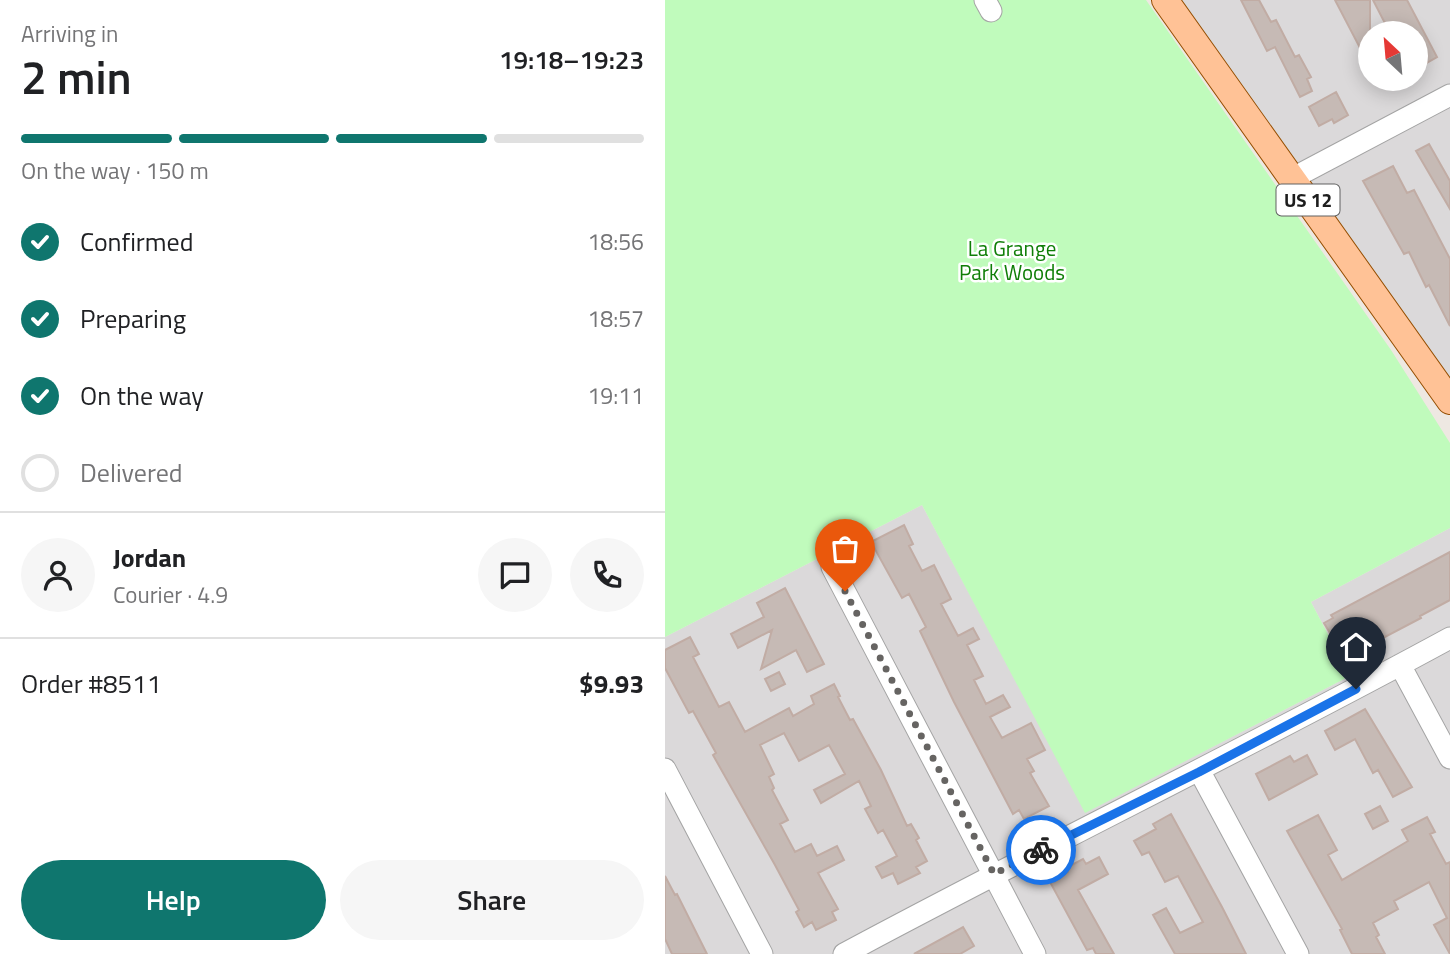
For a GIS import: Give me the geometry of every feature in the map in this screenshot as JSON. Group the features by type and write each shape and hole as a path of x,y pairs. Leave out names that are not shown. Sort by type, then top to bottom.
{"main road":[{"name":"US 12","path":"1165,0 1450,401"}],"street":[{"path":"1293,178 1450,95"},
{"path":"832,567 1035,954"},
{"path":"844,954 994,874 1199,772 1450,638"},
{"path":"1400,665 1450,758"},
{"path":"665,769 762,954"},
{"path":"1199,772 1297,954"}],"shaded area":[{"path":"1175,0 1450,0 1450,393"},
{"path":"922,505 1086,812 1350,676 1311,602 1450,528 1450,954 665,954 665,637"}],"green space":[{"name":"La Grange Park Woods","path":"665,0 1146,0 1391,350 1450,443 1450,528 1311,602 1350,676 1085,813 922,505 665,637"}],"building":[{"path":"1241,0 1259,0 1271,22 1276,20 1295,57 1299,55 1311,77 1307,79 1312,91 1300,97 1275,47 1267,51"},
{"path":"1335,0 1370,0 1370,21 1358,21 1358,44"},
{"path":"1373,0 1407,0 1418,21 1384,21"},
{"path":"1428,40 1437,57 1428,62"},
{"path":"1336,92 1348,115 1334,123 1332,119 1319,126 1309,107"},
{"path":"1429,144 1450,181 1450,209 1416,151"},
{"path":"1393,166 1407,193 1414,190 1450,259 1450,326 1429,285 1426,287 1409,252 1404,254 1363,181"},
{"path":"904,525 913,544 909,546 922,571 934,565 951,599 941,604 958,636 973,628 979,639 967,645 983,676 974,680 986,704 1003,695 1010,707 990,717 1002,738 1031,723 1045,750 1027,759 1034,771 1030,773 1049,806 1024,819 1019,810 1013,814 954,702 920,631 926,627 909,594 902,598 871,542"},
{"path":"1450,552 1450,600 1345,658 1324,623 1333,618 1331,615"},
{"path":"785,588 824,664 807,672 796,650 761,669 772,630 738,648 731,634 764,617 757,603"},
{"path":"690,637 699,654 693,657 719,707 729,702 745,732 789,708 793,716 814,704 811,696 834,684 850,720 853,719 881,770 907,826 911,824 919,838 916,840 927,861 916,867 920,873 898,884 893,873 882,878 876,867 897,856 883,830 878,833 865,809 871,806 859,781 821,803 814,790 845,774 829,745 799,761 784,733 760,745 774,774 769,777 774,788 772,790 788,820 780,824 795,852 811,844 817,856 837,846 844,860 818,873 838,909 832,912 836,920 816,930 812,922 804,927 796,912 799,910 713,755 716,753 693,711 689,713 665,668 665,650"},
{"path":"779,672 785,684 771,691 765,679"},
{"path":"1365,709 1412,787 1393,797 1378,770 1373,773 1355,739 1335,750 1325,731"},
{"path":"1307,755 1317,774 1269,800 1256,774 1290,756 1294,762"},
{"path":"1380,806 1388,821 1373,829 1365,814"},
{"path":"1171,814 1246,954 1175,954 1153,915 1166,908 1180,933 1203,922 1178,876 1165,882 1149,852 1142,855 1134,841 1156,829 1153,824"},
{"path":"1318,815 1337,850 1328,855 1342,880 1408,841 1402,830 1427,817 1435,832 1430,834 1446,864 1450,862 1450,954 1434,925 1447,918 1429,882 1394,901 1398,909 1373,923 1379,935 1376,937 1385,954 1352,954 1340,930 1342,929 1287,831"},
{"path":"1099,857 1108,874 1078,890 1114,954 1096,954 1093,948 1087,950 1050,882 1068,872 1066,868 1083,859 1086,864"},
{"path":"665,876 707,954 672,954 665,939"},
{"path":"963,927 974,946 960,954 914,954"}],"way so far":[{"path":"845,591 994,874 1041,850"}],"route":[{"path":"1041,850 1199,772 1356,689"}]}
